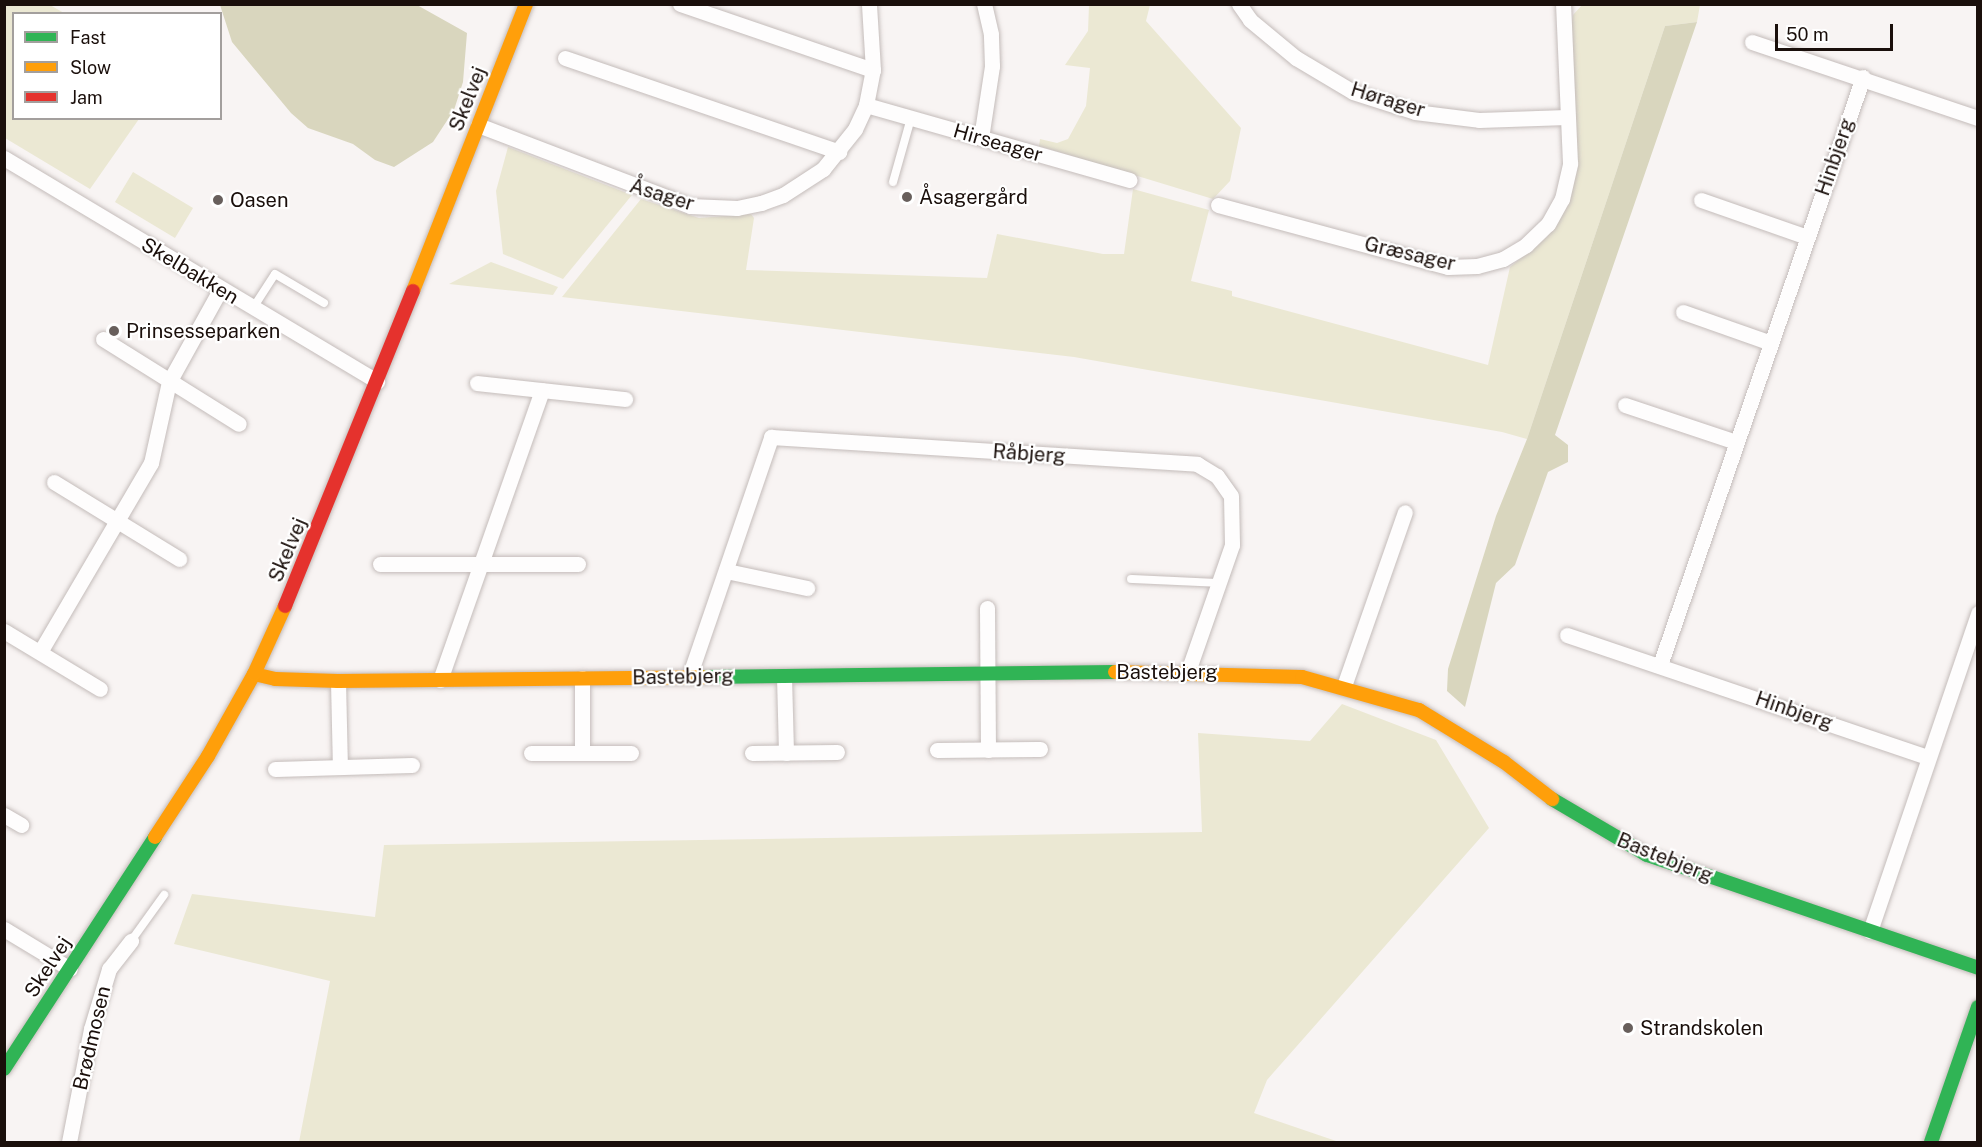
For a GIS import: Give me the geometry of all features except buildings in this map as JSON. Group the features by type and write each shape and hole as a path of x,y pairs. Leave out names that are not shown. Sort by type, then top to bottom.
{"street":[{"name":"Skelvej","path":"4,1069 207,756 254,674 306,561 526,4"},
{"path":"680,4 873,70"},
{"name":"Åsager","path":"478,125 642,191 690,206 714,209 738,208 783,195 823,169 839,152 866,105 873,70 869,4"},
{"path":"981,138 992,66 991,34 984,4"},
{"name":"Hørager","path":"1239,4 1250,20 1296,58 1353,92 1415,112 1479,120 1568,117"},
{"name":"Græsager","path":"1218,205 1448,267 1477,266 1503,259 1526,245 1548,224 1562,199 1570,163 1563,4"},
{"path":"1752,42 1863,77 1977,118"},
{"path":"565,58 839,152"},
{"name":"Hinbjerg","path":"1660,665 1863,77"},
{"name":"Hirseager","path":"866,105 1130,180"},
{"name":"Skelbakken","path":"4,158 220,290 377,381"},
{"path":"1701,200 1807,237"},
{"path":"39,652 151,463 169,382 220,290"},
{"path":"1683,312 1771,343"},
{"path":"103,339 239,424"},
{"path":"477,383 625,399"},
{"path":"440,680 542,390"},
{"path":"1624,405 1736,442"},
{"name":"Råbjerg","path":"689,677 771,437 1197,464 1217,476 1231,496 1232,545 1188,671"},
{"path":"54,482 179,559"},
{"path":"1344,686 1405,512"},
{"path":"380,564 578,564"},
{"path":"726,570 807,588"},
{"path":"987,608 988,750"},
{"path":"1870,931 1977,613"},
{"path":"4,631 100,689"},
{"name":"Hinbjerg","path":"1567,635 1928,757"},
{"name":"Bastebjerg","path":"254,674 275,679 338,681 1188,671 1260,672 1344,686 1419,710 1504,762 1568,811 1647,855 1977,968"},
{"path":"784,676 786,753"},
{"path":"582,678 582,752"},
{"path":"338,681 340,767"},
{"path":"937,750 1040,749"},
{"path":"752,753 837,752"},
{"path":"531,753 632,753"},
{"path":"275,769 412,765"},
{"path":"4,815 21,825"},
{"path":"4,929 70,969"},
{"name":"Brødmosen","path":"69,1143 91,1029 109,969 131,941"},
{"path":"1931,1143 1977,1007"}],"lane":[{"path":"893,182 911,118"},
{"path":"253,309 275,274 324,303"},
{"path":"1131,579 1218,583"},
{"path":"131,941 164,895"}],"shaded area":[{"path":"4,5 50,5 62,12 12,12 12,120 138,120 90,189 5,138"},
{"path":"220,5 417,5 467,33 463,82 454,110 433,142 394,167 375,160 353,144 308,128 291,113 232,42"},
{"path":"1089,5 1150,5 1146,21 1241,128 1230,181 1213,199 1039,146 1040,139 1057,143 1068,139 1086,106 1090,68 1065,65 1088,31"},
{"path":"1582,5 1700,5 1697,22 1665,26 1527,439 1502,432 1074,357 562,297 641,199 699,218 751,214 754,218 746,270 987,278 997,234 1103,254 1124,254 1133,189 1209,210 1191,281 1232,291 1232,296 1488,365 1510,267 1547,237 1560,217 1574,180 1576,129 1571,27 1573,15"},
{"path":"1697,22 1555,435 1568,445 1568,462 1548,472 1515,565 1496,583 1465,707 1447,691 1448,669 1496,516 1527,439 1665,26"},
{"path":"508,147 632,195 563,279 503,254 496,191"},
{"path":"133,172 193,208 175,238 115,202"},
{"path":"491,262 558,287 553,295 449,284"},
{"path":"1342,704 1436,740 1489,828 1267,1080 1254,1113 1339,1142 299,1142 330,981 174,944 192,894 375,917 384,845 1202,832 1198,733 1310,741"}],"traffic: fast":[{"path":"704,677 1115,672"},
{"path":"1552,799 1647,855 1978,968"},
{"path":"4,1069 155,837"},
{"path":"1931,1142 1978,1007"}],"traffic: slow":[{"path":"413,291 526,4"},
{"path":"155,837 208,756 254,674 285,606"},
{"path":"1115,672 1302,677 1419,710 1504,762 1552,799"},
{"path":"254,674 275,679 338,681 704,677"}],"traffic: jam":[{"path":"285,606 413,291"}],"place":[{"name":"Åsagergård","path":"907,197"},
{"name":"Oasen","path":"218,200"},
{"name":"Prinsesseparken","path":"114,331"},
{"name":"Strandskolen","path":"1628,1028"}]}
